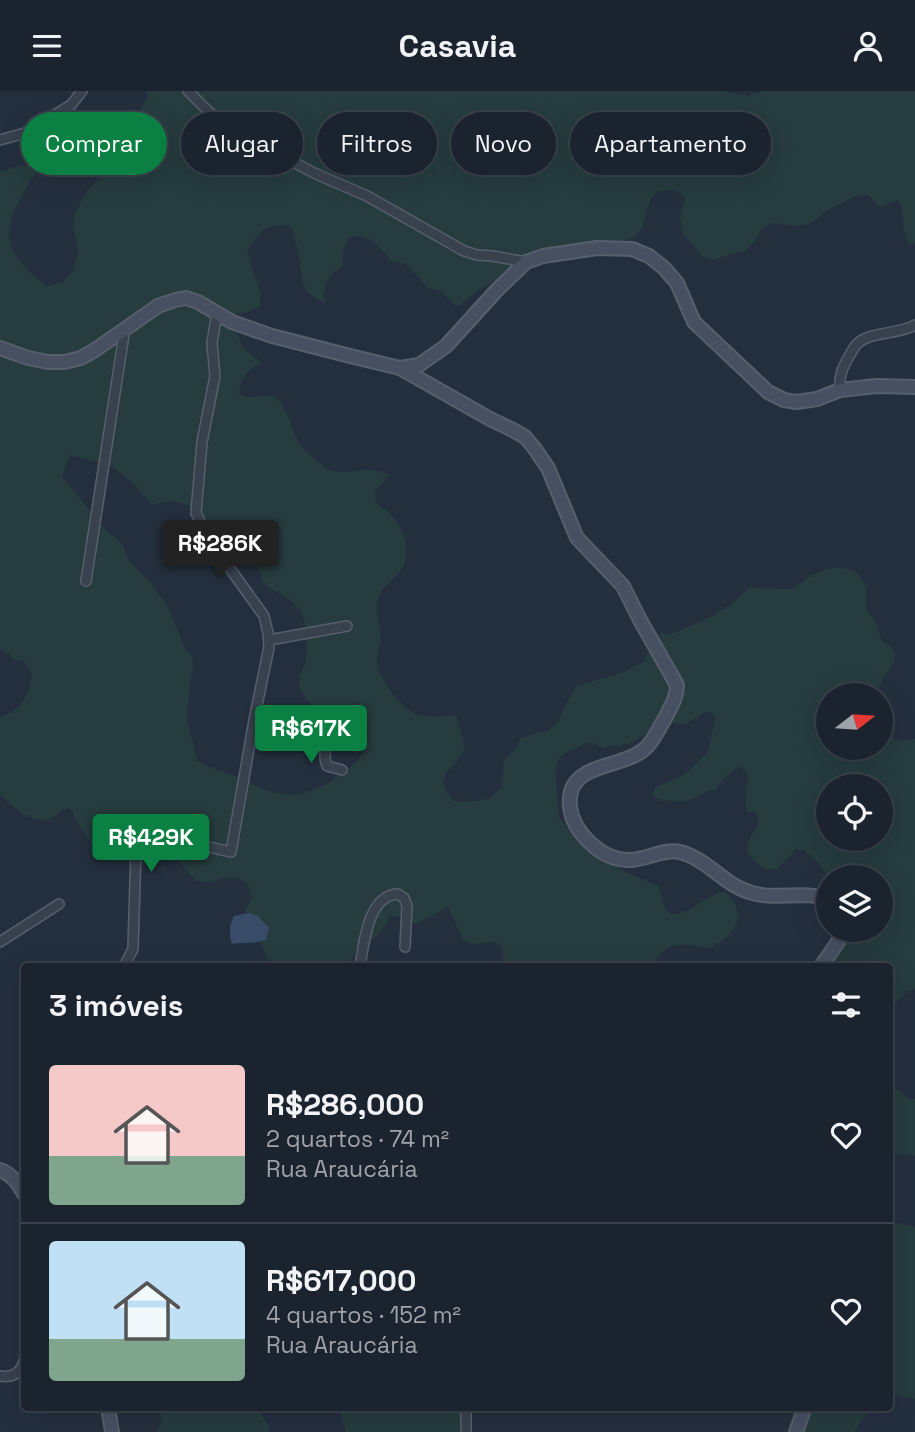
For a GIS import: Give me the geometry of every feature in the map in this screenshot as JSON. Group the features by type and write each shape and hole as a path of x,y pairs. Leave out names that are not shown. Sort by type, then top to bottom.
{"street":[{"path":"0,140 25,133 71,105 82,91"},
{"path":"188,91 209,112 233,130 314,173 367,196 464,251 526,262"},
{"path":"400,367 419,365 446,346 526,262 543,256 597,248 632,249 649,256 664,268 677,283 694,322 768,392 784,400 797,402 840,390 876,386 915,387"},
{"path":"0,348 48,362 81,358 158,306 186,298 232,322 272,336 400,367 525,437 548,468 578,538 623,586 677,685 672,705 646,748 624,761 584,773 577,781 570,805 575,824 591,844 609,856 628,860 678,851 700,860 734,886 747,892 816,897"},
{"path":"126,963 133,949 136,848 141,839 151,834 231,852 269,647 264,616 208,538 196,513 202,442 215,376 212,343 217,313"},
{"path":"840,390 841,371 856,344 869,337 902,331 915,324"},
{"path":"86,581 125,328"},
{"path":"269,640 347,626"},
{"path":"254,720 310,726 343,734"},
{"path":"326,730 324,759 327,766 342,770"},
{"path":"361,963 369,924 381,901 390,894 398,894 406,902 408,910 405,947"},
{"path":"0,942 59,904"},
{"path":"823,963 838,942"},
{"path":"1,1167 21,1190"},
{"path":"0,1376 13,1376 21,1369"},
{"path":"109,1411 112,1432"},
{"path":"466,1411 466,1432"},
{"path":"796,1432 804,1411"}],"green space":[{"path":"147,91 723,91 748,96 763,91 915,91 915,242 911,246 905,234 898,200 880,207 868,195 856,196 823,213 813,222 799,226 772,223 761,229 755,241 745,251 712,260 702,256 684,235 680,217 685,198 677,191 666,190 653,197 640,231 635,236 621,241 578,243 556,248 498,278 458,306 440,291 428,288 406,264 393,262 374,242 362,236 350,237 343,249 343,266 333,272 327,281 325,304 307,292 302,281 299,254 291,226 275,226 260,233 247,251 260,293 260,306 249,312 237,313 237,318 238,334 244,348 261,364 246,375 239,393 248,397 266,395 280,402 301,446 331,471 374,470 390,475 375,491 376,503 398,523 406,541 407,551 401,570 384,588 378,600 381,636 377,656 378,669 399,701 413,712 428,716 456,716 464,744 463,752 445,775 444,782 453,801 478,801 492,797 502,787 504,761 521,738 549,730 559,720 577,686 621,673 643,662 661,632 666,635 677,632 712,616 735,601 748,588 791,589 815,574 834,568 848,569 860,576 866,590 868,611 877,625 882,641 895,653 895,659 882,683 816,683 816,760 893,760 893,737 896,741 915,739 915,989 907,992 893,1004 893,963 822,963 832,942 893,942 893,865 820,865 811,855 796,849 777,869 766,869 759,865 747,847 758,821 755,812 747,812 745,790 749,777 741,766 726,776 716,791 713,789 690,800 662,801 653,796 656,787 684,775 708,752 715,719 712,712 705,712 684,725 667,722 660,724 628,744 602,748 592,743 583,745 561,756 556,769 559,817 572,835 613,865 659,886 665,909 671,914 685,912 723,891 736,905 736,923 724,939 709,948 675,945 656,958 657,963 502,963 501,945 495,942 473,944 463,940 448,907 415,924 403,917 390,916 376,936 357,951 351,963 267,963 245,910 252,898 248,884 236,877 210,882 196,881 174,860 132,863 96,848 70,808 50,818 36,819 17,809 0,795 0,717 24,701 32,672 24,662 13,659 0,649 0,172 21,166 21,175 35,175 12,217 9,230 11,244 18,259 29,272 49,286 63,282 73,271 78,255 73,228 74,215 87,191 102,175 167,175 167,112 139,112 147,98","holes":["70,455 112,466 135,485 151,505 172,501 182,503 201,513 211,532 242,540 256,561 266,586 300,609 305,623 307,650 306,663 299,676 300,688 306,699 328,721 355,726 367,732 361,756 335,779 306,793 285,795 263,789 197,761 187,718 192,656 184,646 167,605 129,560 122,544 101,525 62,476"]},
{"path":"893,1088 910,1099 915,1099 915,1156 903,1153 893,1156"},
{"path":"893,1222 915,1227 915,1399 893,1394"},
{"path":"162,1411 259,1411 269,1426 269,1432 157,1432 161,1424"},
{"path":"340,1411 460,1411 461,1416 458,1432 346,1432"},
{"path":"802,1411 869,1411 854,1432 795,1432"}],"water":[{"path":"249,913 258,916 269,928 266,940 232,944 230,930 234,916"}]}
